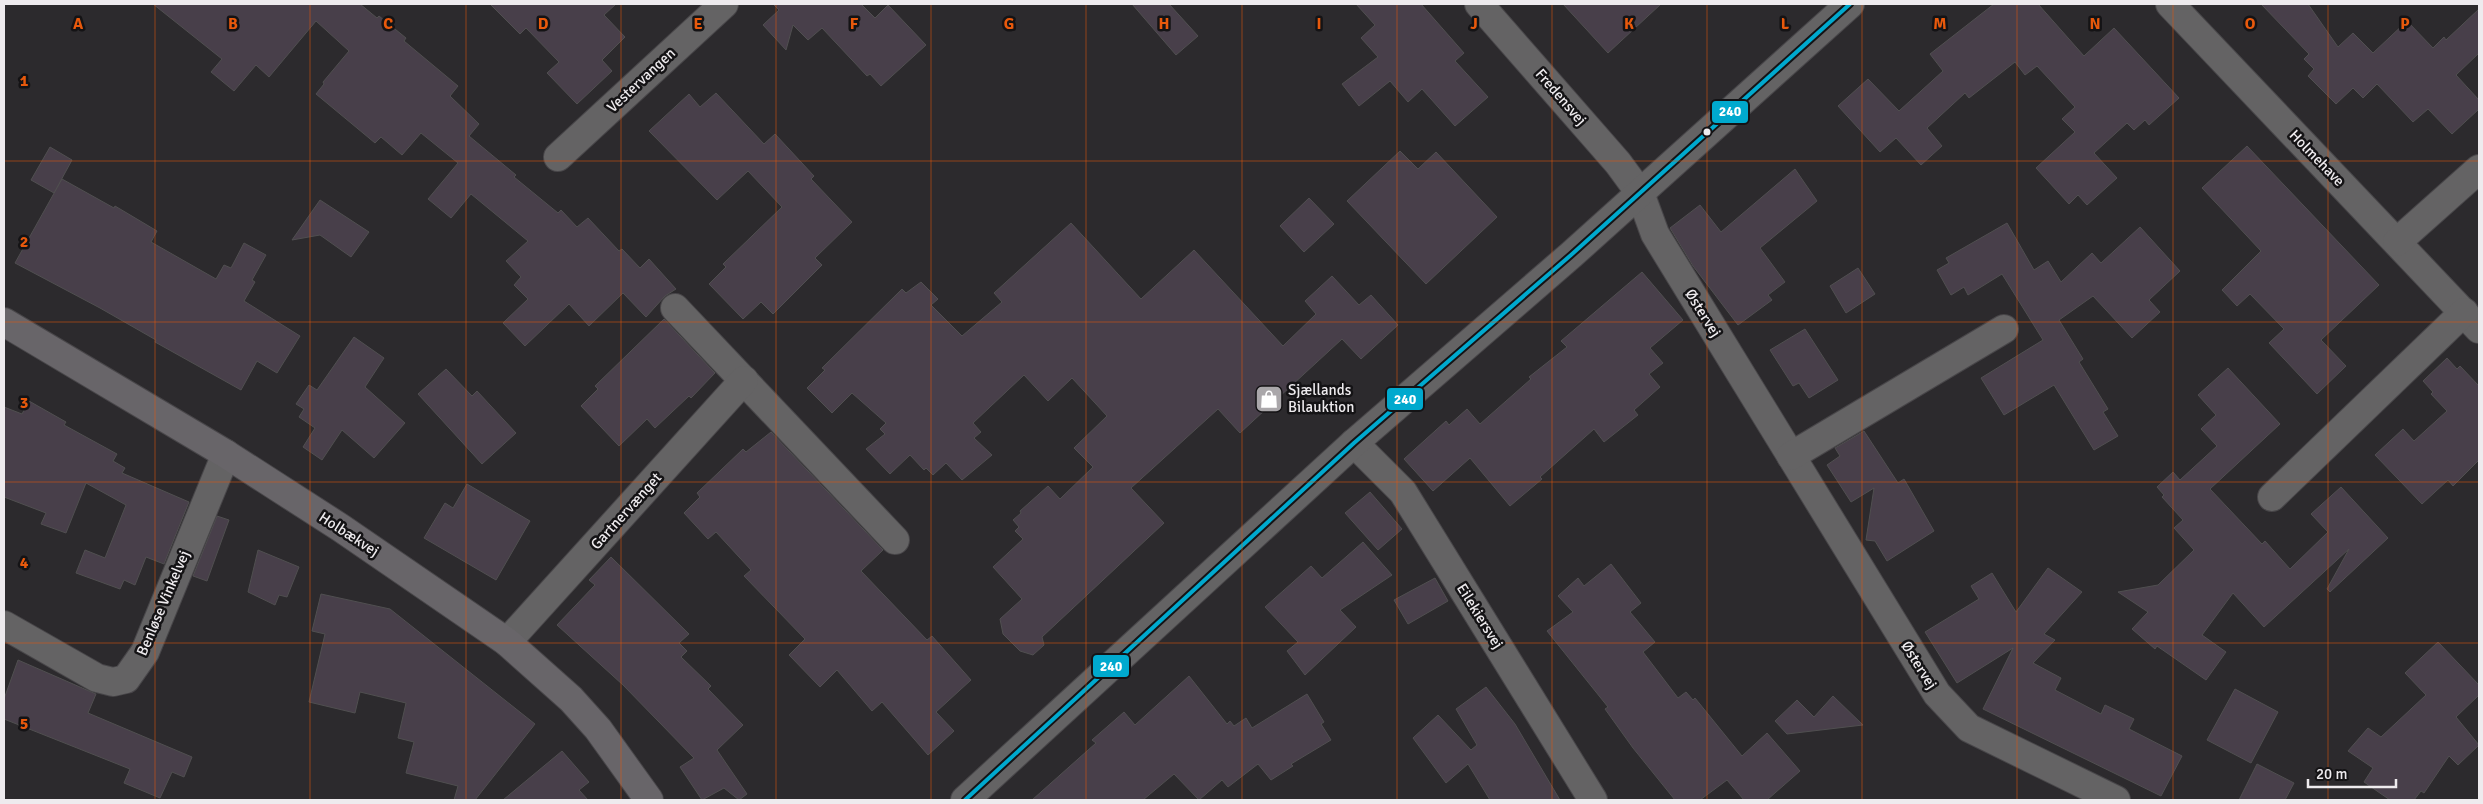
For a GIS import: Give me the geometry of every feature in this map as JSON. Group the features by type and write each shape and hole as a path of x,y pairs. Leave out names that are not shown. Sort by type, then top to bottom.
{"main road":[{"name":"Holbækvej","path":"4,322 226,454 341,528 507,642 541,670 576,705 621,760 648,800"}],"street":[{"name":"Vestervangen","path":"558,157 724,4"},
{"name":"Fredensvej","path":"1479,4 1608,151 1640,193"},
{"path":"966,800 1354,443 1640,193 1850,4"},
{"name":"Holmehave","path":"2170,4 2472,320 2272,497"},
{"path":"2397,242 2479,169"},
{"name":"Østervej","path":"1640,193 1655,234 1936,694 1969,728 2116,800"},
{"path":"675,308 896,540"},
{"path":"1791,456 2004,329"},
{"name":"Gartnervænget","path":"507,642 744,380"},
{"name":"Eilekiersvej","path":"1354,443 1402,492 1592,800"},
{"name":"Benløse Vinkelvej","path":"4,625 97,678 113,682 126,679 144,652 226,454"}],"building":[{"path":"153,4 360,4 377,18 379,16 406,38 404,41 458,86 450,96 479,124 469,136 516,175 514,177 558,213 561,210 577,227 588,218 619,251 622,249 640,268 649,259 676,289 665,296 646,317 623,293 589,326 569,304 525,346 503,323 528,299 514,285 521,277 506,261 528,241 471,194 451,218 428,199 458,163 421,133 402,155 381,137 375,143 316,94 324,84 323,82 349,51 316,21 269,77 256,65 234,91 211,72 222,59"},
{"path":"490,4 616,4 604,15 625,37 602,60 612,71 577,104 547,73 559,62 526,28 520,34"},
{"path":"773,4 861,4 875,18 888,5 926,45 881,86 870,74 867,76 822,28 808,40 793,25 786,50 763,25 779,10"},
{"path":"1132,4 1169,4 1198,36 1176,55"},
{"path":"1356,4 1421,4 1464,53 1455,61 1488,97 1455,126 1422,89 1408,102 1390,81 1359,106 1342,84 1378,57 1361,38 1375,25"},
{"path":"1563,4 1661,4 1608,53"},
{"path":"1994,4 2038,4 2084,56 2114,28 2179,98 2149,125 2145,120 2134,130 2127,123 2094,153 2117,178 2087,205 2078,195 2069,204 2036,168 2075,132 2062,119 2075,107 2037,66 2025,75 2015,62 1969,98 1965,93 1927,128 1942,146 1921,165 1896,138 1880,152 1838,106 1868,79 1899,111 1943,71 1930,54"},
{"path":"2261,4 2308,4 2338,47 2353,33 2373,53 2407,21 2433,48 2444,37 2446,40 2479,9 2479,53 2456,75 2479,100 2479,109 2452,134 2428,109 2413,122 2377,84 2363,98 2353,88 2336,104 2308,76 2314,69 2304,59 2309,54"},
{"path":"716,93 764,144 775,134 814,176 811,179 852,222 815,258 822,265 773,314 761,302 743,319 709,284 726,267 723,264 782,207 748,171 717,200 649,131 689,94 700,107"},
{"path":"2247,146 2379,285 2321,340 2346,366 2317,394 2269,343 2284,329 2250,294 2237,306 2222,290 2261,251 2202,188"},
{"path":"50,147 72,160 54,193 31,180"},
{"path":"1400,151 1418,169 1436,152 1497,217 1426,284 1347,201"},
{"path":"1795,169 1817,201 1760,248 1785,282 1768,295 1772,300 1738,325 1693,266 1670,228 1700,205 1721,232"},
{"path":"62,179 114,208 115,206 157,231 151,242 216,279 224,265 231,268 244,243 266,255 252,280 255,282 244,301 300,336 277,373 257,361 241,390 155,342 156,340 100,308 15,263"},
{"path":"1309,198 1334,224 1304,252 1280,226"},
{"path":"320,200 369,232 351,257 320,235 292,240"},
{"path":"1071,223 1141,299 1194,250 1283,346 1316,314 1305,301 1332,276 1359,305 1371,295 1398,325 1361,359 1342,339 1240,433 1218,409 1131,488 1164,523 1042,637 1044,645 1033,655 1020,651 1003,634 1000,619 1022,599 993,567 1023,539 1015,531 1019,527 1013,520 1021,513 1020,511 1048,486 1060,499 1093,467 1074,448 1107,416 1072,378 1048,401 1024,375 973,423 981,432 974,438 992,455 962,480 946,463 933,475 926,468 924,470 910,455 890,474 866,449 885,434 880,429 886,423 852,393 832,413 807,388 825,370 822,368 902,289 906,293 921,282 938,299 931,305 962,336 1002,302 994,293"},
{"path":"2007,223 2034,270 2048,261 2061,282 2092,253 2101,263 2140,227 2180,271 2149,300 2160,312 2132,338 2093,296 2059,320 2083,359 2079,362 2108,409 2103,412 2118,436 2094,450 2054,385 2004,415 1981,378 2043,340 2002,274 1968,295 1964,287 1951,295 1937,270 1949,263 1946,258"},
{"path":"1858,268 1875,294 1846,313 1830,286"},
{"path":"1642,272 1683,320 1650,348 1663,363 1649,374 1660,387 1634,410 1638,415 1604,442 1594,429 1540,477 1542,479 1510,506 1470,458 1433,491 1404,459 1446,421 1449,425 1467,409 1480,424 1531,379 1529,377 1567,347 1561,341"},
{"path":"664,319 715,373 691,398 689,396 655,428 647,419 619,446 581,406 598,389 595,386"},
{"path":"1805,329 1838,380 1809,398 1799,383 1793,386 1770,350"},
{"path":"354,337 384,358 365,387 405,423 374,458 342,430 322,460 303,447 315,428 299,417 304,409 296,404 309,385 317,390"},
{"path":"2447,358 2457,369 2460,366 2479,386 2479,460 2453,486 2448,480 2422,504 2375,455 2403,429 2414,441 2447,411 2431,394 2433,392 2423,381"},
{"path":"2228,368 2280,424 2210,489 2262,544 2265,541 2290,569 2328,532 2311,514 2341,487 2388,538 2330,592 2327,589 2349,549 2264,627 2233,593 2202,635 2226,652 2206,680 2157,646 2155,649 2132,629 2148,612 2118,592 2158,585 2194,550 2174,528 2183,520 2162,497 2164,495 2157,487 2173,472 2180,480 2217,446 2201,429 2216,415 2198,395"},
{"path":"446,369 472,396 477,391 516,433 482,464 418,394"},
{"path":"29,401 66,422 64,425 117,454 113,461 125,468 122,473 189,502 164,564 146,557 135,585 124,580 120,589 76,573 85,550 105,558 126,505 86,483 66,533 41,524 46,513 4,497 4,407 22,414"},
{"path":"1864,431 1898,483 1904,479 1934,531 1887,561 1875,541 1866,540 1874,488 1851,502 1827,465 1840,456 1835,448"},
{"path":"771,432 883,550 861,571 927,640 932,636 971,680 936,712 954,731 928,755 882,702 872,711 837,670 820,687 789,655 805,639 744,576 751,570 716,532 708,539 684,513 700,497 697,493 743,449 746,452"},
{"path":"467,484 530,521 496,580 424,538 445,503 453,508"},
{"path":"1370,492 1402,529 1378,550 1345,513"},
{"path":"217,516 229,520 207,581 193,576"},
{"path":"1363,542 1392,575 1340,610 1356,627 1305,675 1287,651 1298,642 1265,607 1311,566 1322,578"},
{"path":"258,550 299,567 287,597 279,595 275,605 248,592"},
{"path":"611,557 689,634 679,643 687,651 681,657 711,686 708,689 743,725 717,750 747,794 739,800 724,788 702,800 680,767 694,758 623,685 557,625 595,585 589,580"},
{"path":"1611,564 1641,603 1630,612 1655,642 1643,652 1678,698 1686,692 1693,700 1695,698 1742,756 1767,733 1800,771 1767,800 1744,800 1727,780 1700,800 1675,800 1633,748 1605,709 1608,707 1547,631 1573,612 1558,596 1578,578 1584,586"},
{"path":"2048,568 2082,592 2044,634 2055,640 2033,663 2061,678 2055,690 2101,714 2105,705 2134,719 2129,729 2182,756 2161,796 1983,709 2013,648 1957,683 1925,632 1979,599 1971,586 1992,573 2016,612"},
{"path":"1435,578 1448,601 1408,624 1394,600"},
{"path":"321,594 390,609 535,724 475,800 454,800 458,786 406,773 414,742 398,738 406,703 360,692 355,713 309,702 325,634 312,631"},
{"path":"2438,642 2479,685 2479,695 2456,717 2479,745 2458,765 2449,756 2424,793 2421,791 2414,800 2390,800 2364,782 2373,768 2348,751 2368,728 2381,737 2426,695 2405,673"},
{"path":"18,660 96,694 88,713 192,757 184,777 172,772 160,798 124,783 130,769 4,719 4,699"},
{"path":"1189,676 1227,724 1230,721 1234,726 1246,718 1252,728 1307,694 1324,722 1321,724 1331,740 1291,764 1293,766 1271,780 1258,764 1228,787 1222,780 1199,800 1174,774 1143,800 1032,800 1096,743 1092,740 1124,712 1135,725"},
{"path":"1486,687 1515,724 1560,800 1490,800 1468,764 1446,783 1413,738 1438,715 1471,750 1477,745 1456,709"},
{"path":"2235,689 2278,712 2251,763 2207,740"},
{"path":"1833,696 1863,725 1787,734 1775,721 1797,700 1814,717"},
{"path":"562,751 589,782 579,790 588,800 503,800"},
{"path":"2257,764 2294,783 2285,800 2239,800"}],"transit line":[{"name":"240","path":"965,800 1354,443 1571,255 1850,4"}],"place":[{"name":"Sjællands Bilauktion","path":"1269,399"}]}
